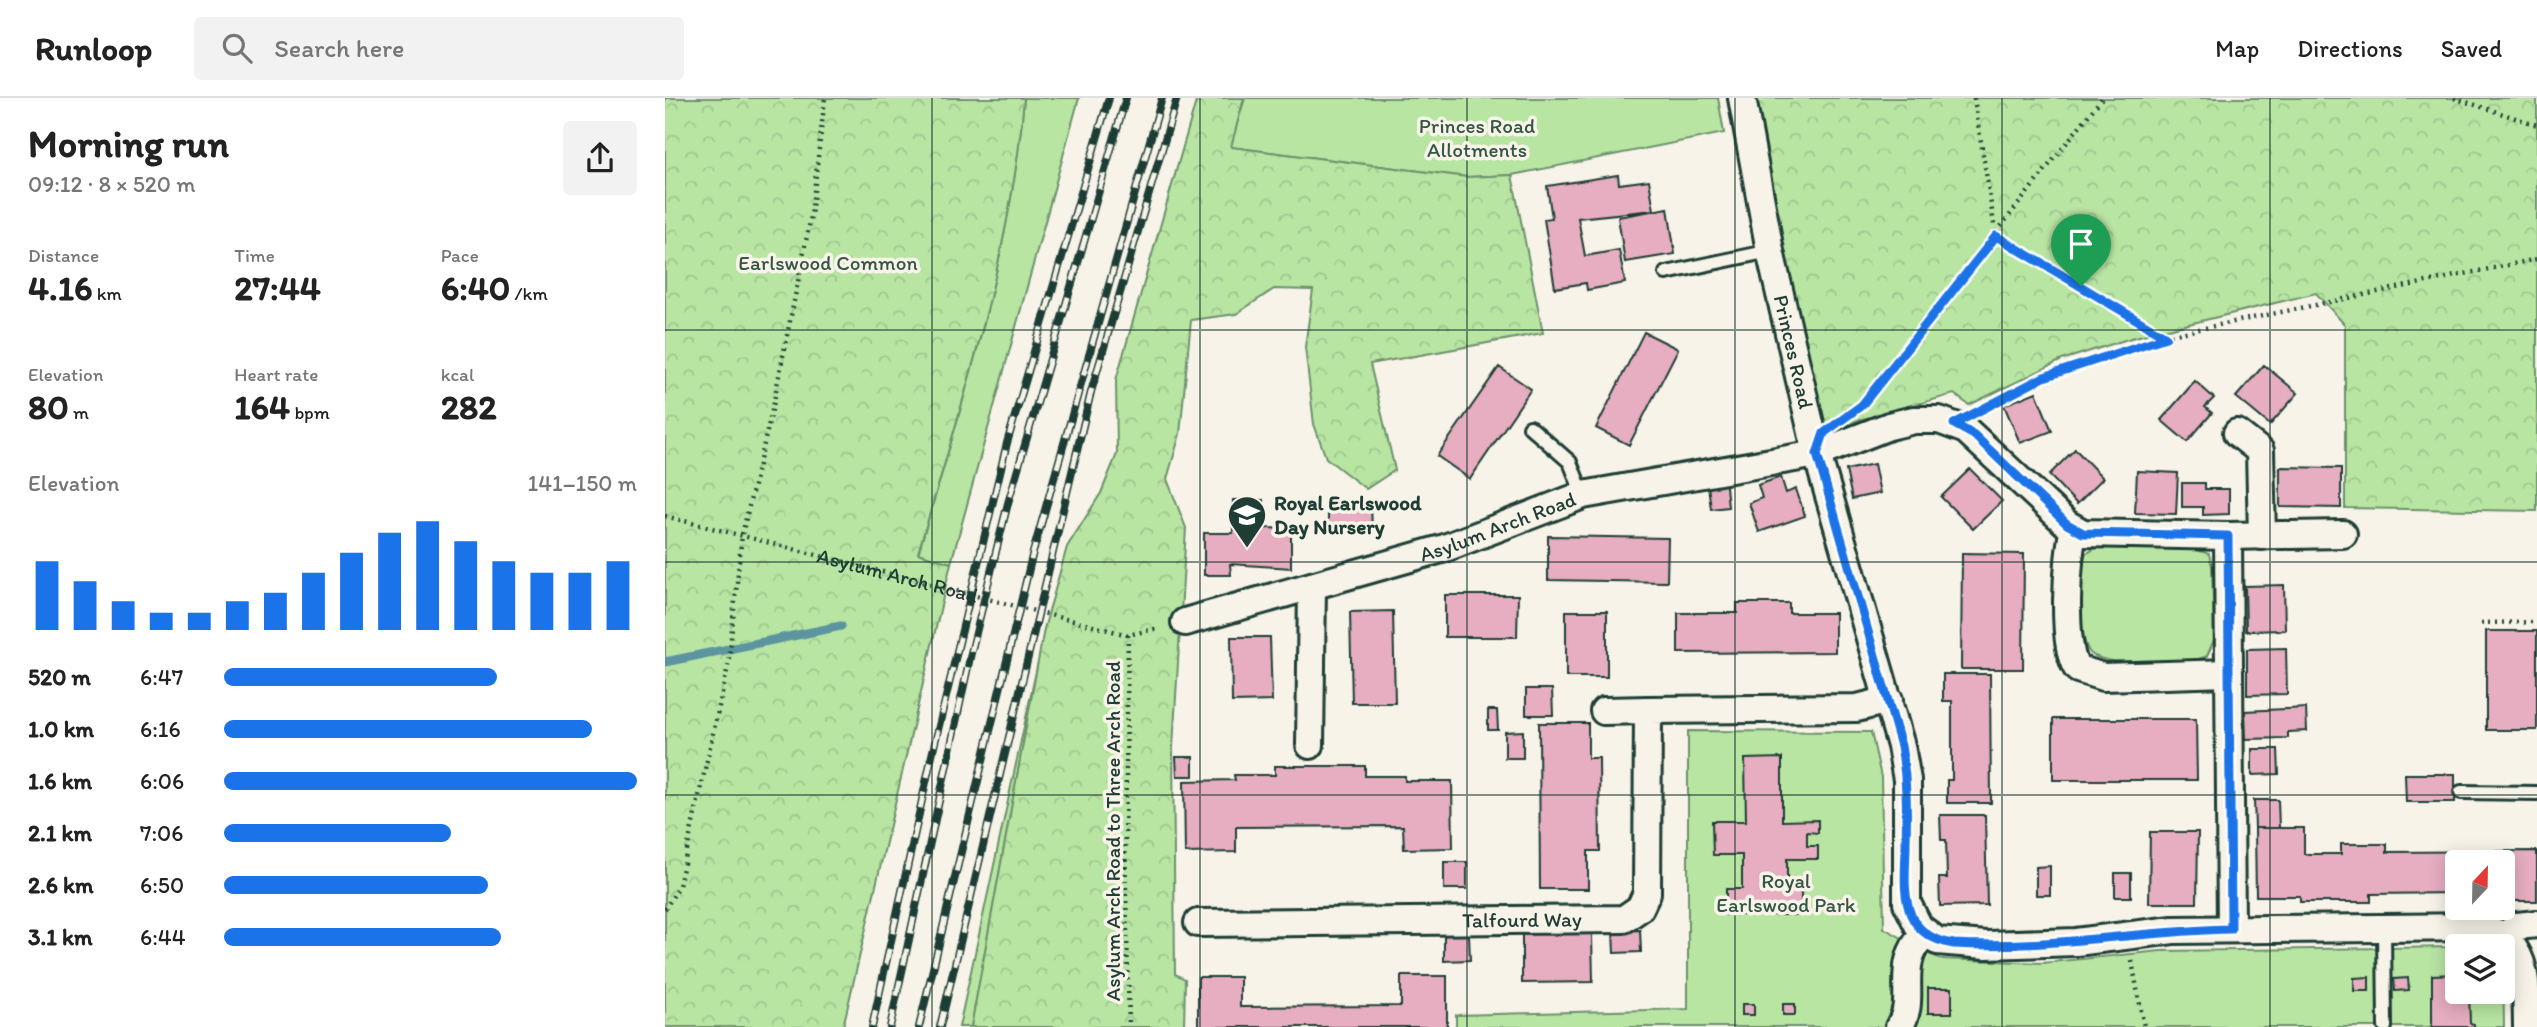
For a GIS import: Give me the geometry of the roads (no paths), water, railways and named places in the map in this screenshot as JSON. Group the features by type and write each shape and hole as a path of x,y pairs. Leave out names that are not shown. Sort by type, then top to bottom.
{"street":[{"name":"Princes Road","path":"1742,98 1770,251 1817,454"},
{"path":"2343,534 2092,535 2074,529 1974,435 1954,424 1914,420 1889,426 1817,454 1889,700 1907,780 1907,903 1913,919 1924,933 1937,941 1964,944 2076,942 2173,930 2473,926 2498,934"},
{"path":"2237,433 2260,451 2262,536"},
{"name":"Asylum Arch Road","path":"1185,622 1445,548 1583,495 1817,454"},
{"path":"2074,529 2070,553 2068,612 2070,653 2078,669 2103,677 2229,673"},
{"path":"2228,536 2231,929"},
{"path":"1310,745 1312,586"},
{"path":"1604,711 1857,708 1889,700"},
{"name":"Talfourd Way","path":"1198,923 1624,919 1640,908 1647,893 1648,710"},
{"path":"2507,934 2517,926 2537,924"},
{"path":"1899,1027 1905,1014 1908,955 1924,933"},
{"path":"2515,949 2523,967 2527,1027"}],"lane":[{"path":"1666,273 1770,251"},
{"path":"1530,427 1570,462 1583,495"},
{"path":"2461,792 2537,793"},
{"path":"2384,928 2385,1027"}],"waterway":[{"path":"665,662 841,626"}],"railway":[{"path":"872,1027 932,755 1007,443 1109,98"},
{"path":"890,1027 971,653 1008,503 1126,98"},
{"path":"919,1027 1032,556 1162,98"},
{"path":"940,1027 1091,392 1177,98"}],"place":[{"name":"Royal Earlswood Day Nursery","path":"1247,549"}],"park label":[{"name":"Princes Road Allotments","path":"1477,138"},
{"name":"Earlswood Common","path":"828,263"},
{"name":"Royal Earlswood Park","path":"1786,893"}]}
